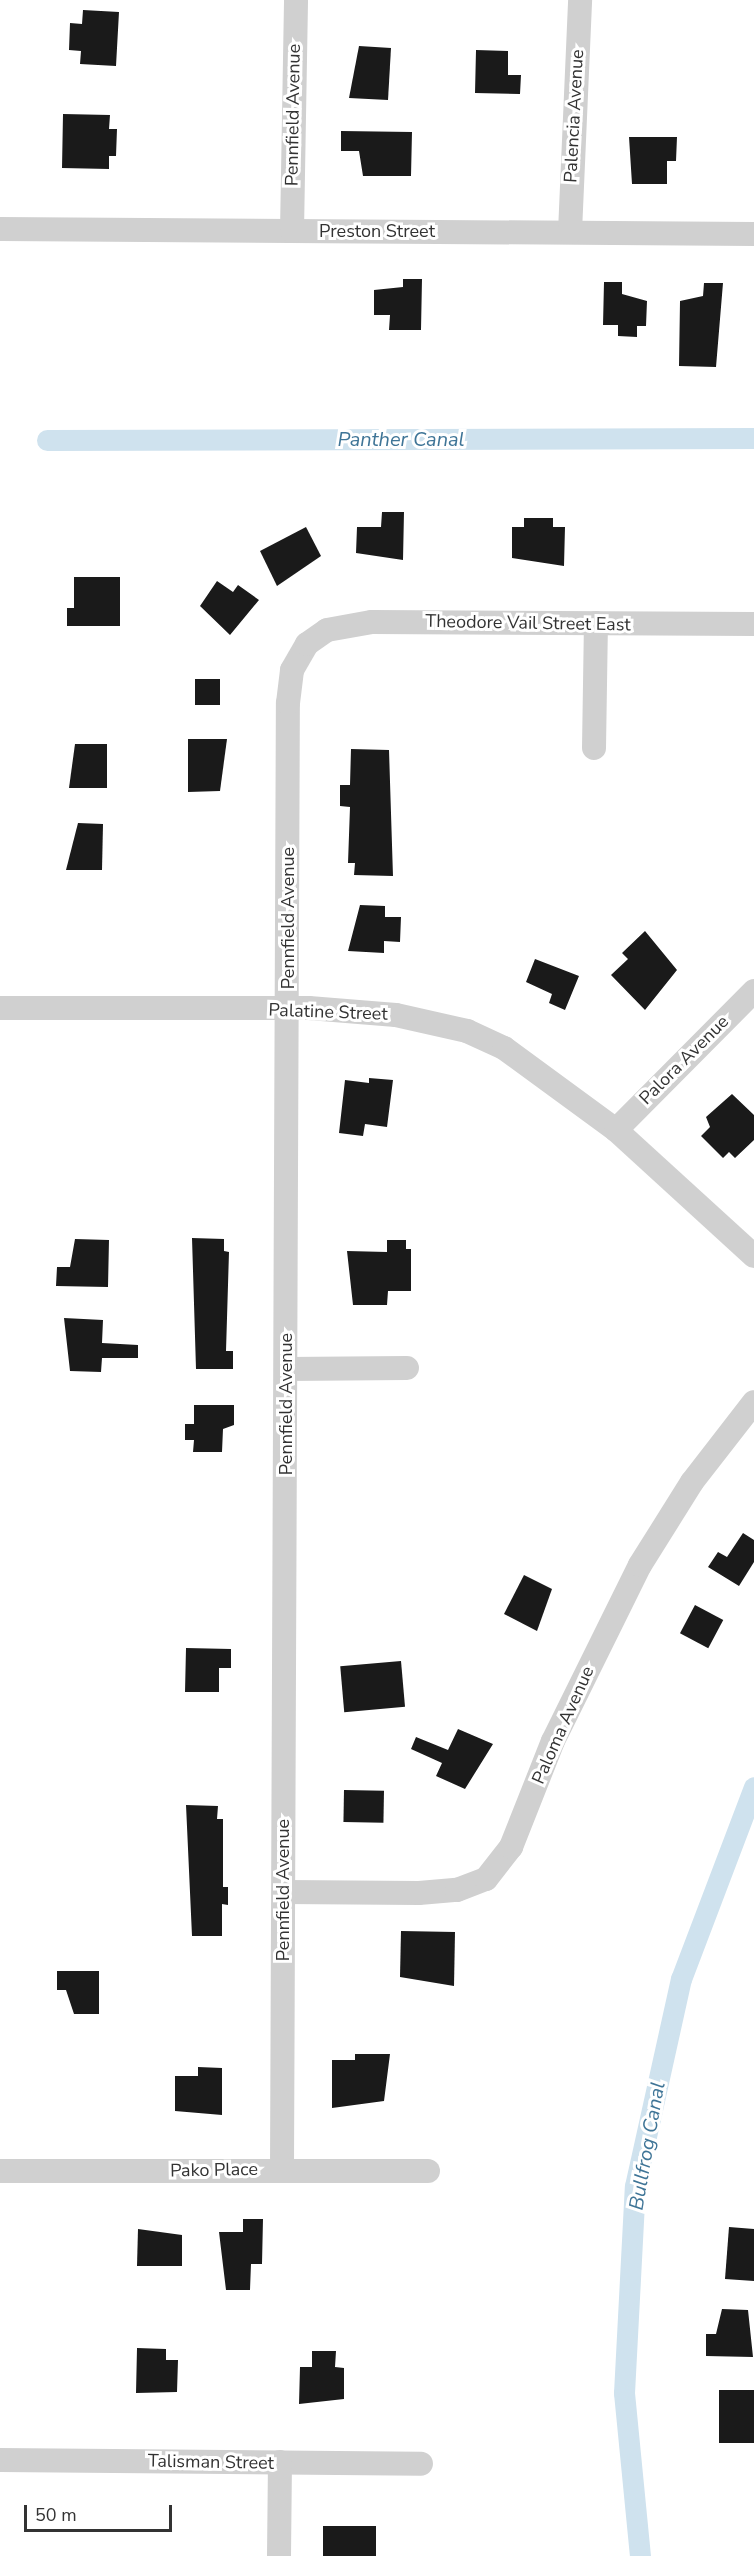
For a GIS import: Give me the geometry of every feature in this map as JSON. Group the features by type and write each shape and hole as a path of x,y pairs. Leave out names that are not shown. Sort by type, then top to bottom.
{"street":[{"name":"Pennfield Avenue","path":"292,231 296,0"},
{"name":"Palencia Avenue","path":"570,232 580,0"},
{"name":"Preston Street","path":"0,229 754,234"},
{"name":"Theodore Vail Street East","path":"307,644 327,630 372,622 754,624"},
{"path":"594,748 596,623"},
{"name":"Pennfield Avenue","path":"282,2169 285,1892 288,703 292,670 307,644"},
{"name":"Palora Avenue","path":"616,1130 754,991"},
{"name":"Palatine Street","path":"0,1008 288,1009 396,1015 467,1031 504,1048 616,1130 754,1257"},
{"path":"287,1369 407,1368"},
{"name":"Paloma Avenue","path":"285,1892 428,1892 457,1890 486,1879 511,1847 553,1742 640,1565 692,1482 754,1402"},
{"name":"Pako Place","path":"0,2171 282,2169 428,2171"},
{"name":"Talisman Street","path":"0,2460 421,2464"},
{"path":"279,2556 280,2462"}],"building":[{"path":"83,10 119,12 116,66 80,64 81,51 69,50 70,23 82,24"},
{"path":"359,46 391,48 388,100 349,98"},
{"path":"476,50 508,51 508,75 521,75 520,94 475,93"},
{"path":"63,114 110,115 109,129 117,129 116,156 109,156 109,169 62,168"},
{"path":"341,131 412,132 411,176 363,176 359,151 341,151"},
{"path":"629,137 677,137 676,161 667,161 667,184 632,184"},
{"path":"403,279 422,279 421,330 389,330 390,315 374,315 374,290 403,287"},
{"path":"604,282 622,282 622,294 647,301 646,326 637,326 637,337 618,336 618,325 603,325"},
{"path":"704,283 723,283 716,367 679,366 680,301 703,296"},
{"path":"382,512 404,512 403,560 356,553 357,527 381,527"},
{"path":"524,518 553,518 553,527 565,527 564,566 512,558 512,527 524,527"},
{"path":"306,527 321,556 277,586 260,551"},
{"path":"74,577 120,577 120,626 67,626 67,608 74,608"},
{"path":"217,581 233,592 238,585 259,600 230,635 200,606"},
{"path":"195,679 220,679 220,705 195,705"},
{"path":"188,739 227,739 220,791 188,792"},
{"path":"75,744 107,744 107,788 69,788"},
{"path":"351,749 389,750 393,876 354,875 355,863 348,863 350,807 340,806 340,785 350,785"},
{"path":"78,823 103,824 102,870 66,870"},
{"path":"360,905 385,906 385,917 401,917 400,942 384,941 384,953 348,951"},
{"path":"645,931 677,970 645,1010 611,975 628,959 622,953"},
{"path":"535,959 579,976 565,1010 549,1003 552,994 526,982"},
{"path":"369,1078 393,1080 387,1127 365,1124 363,1136 339,1133 345,1080 369,1083"},
{"path":"732,1094 754,1115 754,1140 735,1158 729,1152 723,1158 701,1136 710,1127 706,1117"},
{"path":"192,1238 224,1239 224,1251 229,1252 226,1351 233,1351 233,1369 196,1369"},
{"path":"75,1239 109,1240 108,1287 56,1286 57,1267 70,1267"},
{"path":"387,1240 406,1240 406,1249 411,1249 411,1291 388,1291 387,1305 353,1305 347,1251 387,1252"},
{"path":"64,1318 103,1320 102,1343 138,1345 138,1358 102,1358 101,1372 70,1371"},
{"path":"194,1405 234,1405 234,1425 223,1429 222,1452 193,1452 194,1440 185,1440 185,1424 194,1424"},
{"path":"743,1533 754,1540 754,1562 739,1586 708,1567 718,1552 727,1557"},
{"path":"524,1575 552,1589 537,1631 504,1614"},
{"path":"695,1605 723,1620 708,1648 680,1633"},
{"path":"186,1648 231,1649 231,1668 219,1668 219,1692 185,1692"},
{"path":"401,1661 405,1707 344,1712 340,1666"},
{"path":"458,1729 493,1744 465,1789 436,1776 442,1763 411,1749 416,1737 448,1750"},
{"path":"344,1790 384,1791 383,1823 343,1822"},
{"path":"186,1805 218,1806 217,1819 223,1819 223,1887 228,1887 228,1905 222,1904 222,1936 192,1936"},
{"path":"401,1931 455,1932 454,1986 400,1977"},
{"path":"57,1971 99,1971 99,2014 74,2014 66,1990 57,1990"},
{"path":"355,2054 390,2054 384,2101 332,2108 332,2060 355,2060"},
{"path":"198,2067 222,2068 222,2115 175,2111 175,2076 198,2076"},
{"path":"243,2219 263,2219 262,2264 251,2264 250,2290 226,2290 219,2232 243,2232"},
{"path":"729,2227 754,2229 754,2281 725,2279"},
{"path":"138,2229 182,2235 182,2266 137,2266"},
{"path":"722,2309 748,2310 753,2357 706,2356 706,2334 716,2334"},
{"path":"137,2348 166,2349 166,2360 178,2360 177,2392 136,2393"},
{"path":"312,2351 336,2351 335,2367 344,2368 344,2399 299,2404 300,2367 312,2367"},
{"path":"719,2390 754,2390 754,2443 719,2443"},
{"path":"323,2526 376,2526 376,2556 323,2556"}],"waterway":[{"name":"Panther Canal","path":"47,440 754,438"},
{"name":"Bullfrog Canal","path":"640,2556 624,2393 635,2186 681,1979 754,1787"}]}
